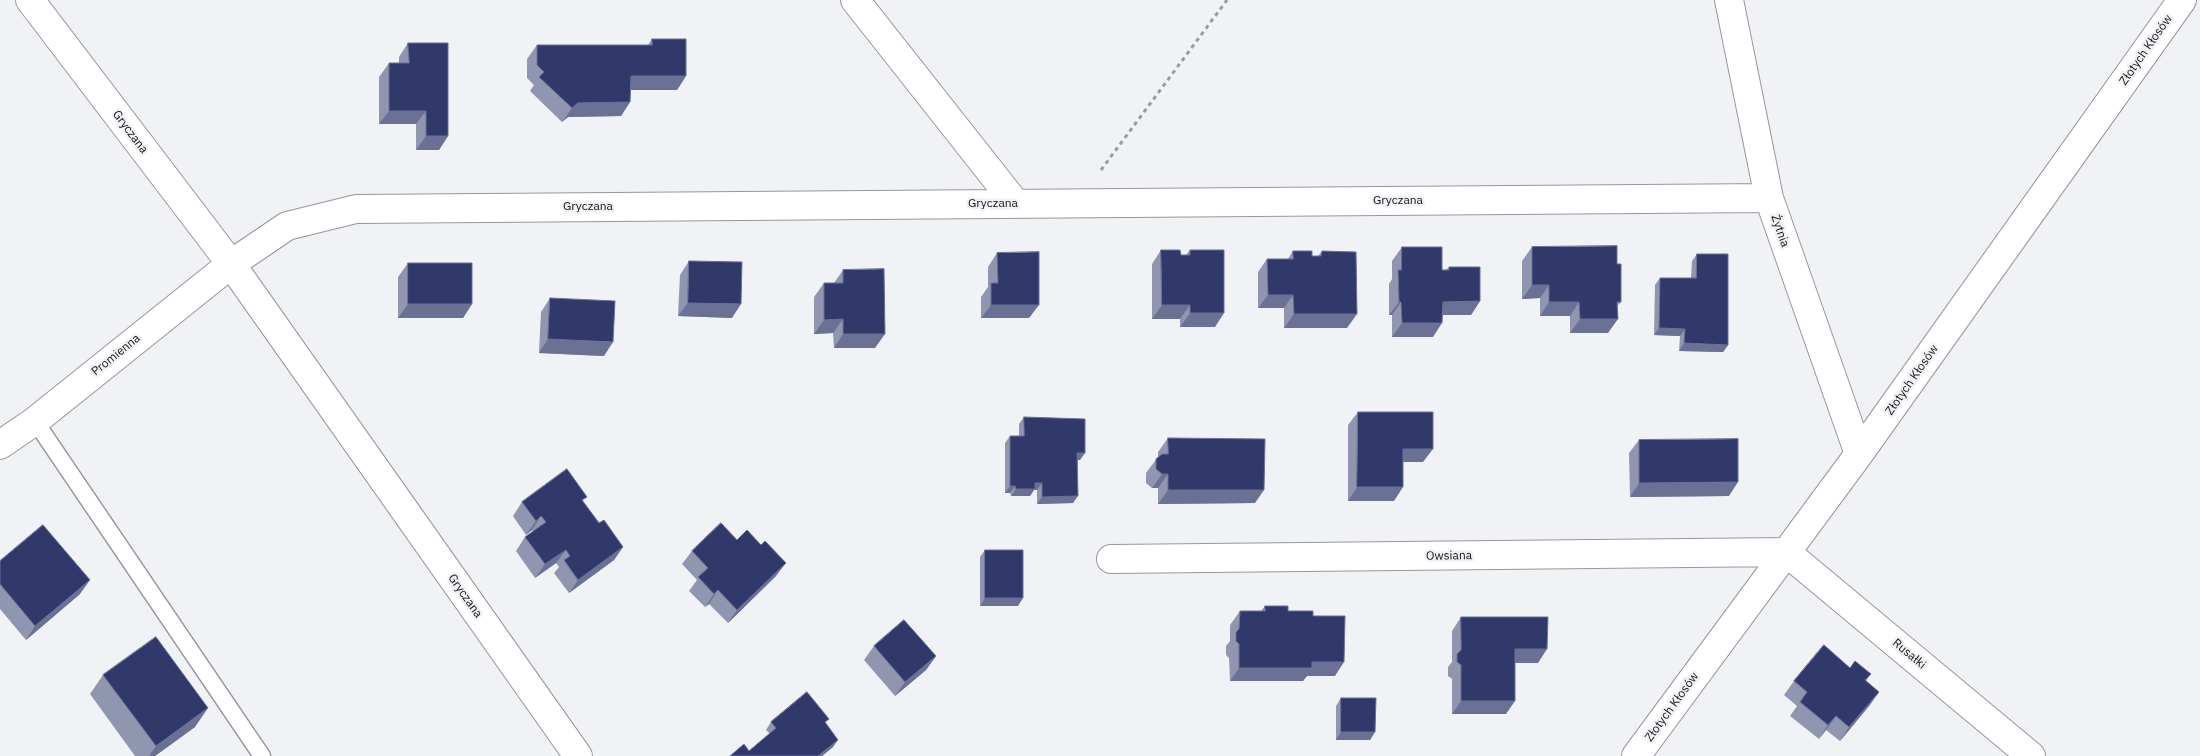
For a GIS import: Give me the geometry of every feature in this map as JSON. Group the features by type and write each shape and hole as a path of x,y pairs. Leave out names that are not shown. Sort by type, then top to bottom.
{"street":[{"name":"Gryczana","path":"30,0 231,264 578,756"},
{"path":"855,0 1016,204"},
{"name":"Żytnia","path":"1729,0 1768,198 1859,454"},
{"name":"Złotych Kłosów","path":"1636,756 1859,454 2182,0"},
{"name":"Gryczana","path":"231,264 287,226 356,209 1768,198"},
{"name":"Promienna","path":"0,445 35,420 231,264"},
{"name":"Owsiana","path":"1111,559 1786,552"},
{"name":"Rusałki","path":"1786,552 2030,756"}],"lane":[{"path":"35,420 262,756"}],"path":[{"path":"1077,203 1227,0"}],"building":[{"path":"652,39 686,39 686,76 631,76 630,102 578,103 572,108 539,77 544,72 537,65 537,45 652,45"},
{"path":"408,43 448,43 448,136 426,136 426,111 389,111 389,63 409,63"},
{"path":"1617,246 1617,264 1621,264 1621,302 1617,302 1618,319 1580,319 1579,302 1549,302 1549,285 1532,285 1532,247"},
{"path":"1402,247 1442,247 1442,270 1449,270 1449,267 1480,267 1480,301 1443,302 1442,323 1402,323 1398,270 1401,270"},
{"path":"1161,250 1180,250 1181,255 1190,255 1190,250 1224,250 1224,313 1190,313 1190,305 1162,305"},
{"path":"1293,251 1312,251 1312,256 1321,256 1322,251 1356,252 1357,314 1294,314 1293,295 1268,295 1267,259 1293,259"},
{"path":"1039,252 1039,305 991,305 991,283 998,283 997,253"},
{"path":"1697,254 1728,254 1728,345 1684,343 1685,329 1659,328 1660,278 1696,278"},
{"path":"689,261 742,262 741,304 688,303"},
{"path":"408,263 472,263 472,304 408,304"},
{"path":"884,269 885,334 843,334 843,319 824,320 824,283 843,283 843,270"},
{"path":"550,298 615,301 613,342 548,339"},
{"path":"1358,412 1433,412 1433,449 1403,449 1403,487 1357,487"},
{"path":"1024,417 1085,419 1085,453 1077,453 1078,496 1042,497 1042,483 1035,483 1035,489 1016,489 1015,486 1010,486 1010,436 1024,436"},
{"path":"1168,438 1265,439 1264,490 1168,490 1168,474 1162,474 1156,469 1156,459 1162,454 1168,454"},
{"path":"1738,439 1738,482 1639,483 1639,440"},
{"path":"567,469 587,497 582,500 599,523 604,520 623,547 578,580 564,560 570,556 566,550 545,564 525,537 546,522 541,516 536,521 522,502"},
{"path":"721,523 737,540 747,530 761,545 765,541 786,563 737,610 718,590 714,594 698,577 708,568 692,551"},
{"path":"43,525 90,580 35,626 0,584 0,561"},
{"path":"985,550 1023,550 1023,598 985,598"},
{"path":"1265,606 1288,606 1288,611 1313,611 1313,616 1345,616 1344,662 1312,662 1312,668 1239,668 1239,644 1236,641 1236,632 1239,629 1240,611 1265,611"},
{"path":"1461,617 1548,617 1547,649 1515,649 1515,701 1461,701 1461,665 1457,662 1457,654 1461,650"},
{"path":"904,620 936,656 905,682 874,646"},
{"path":"156,637 208,708 156,746 103,675"},
{"path":"1824,645 1850,668 1855,661 1871,674 1865,680 1879,692 1849,727 1836,716 1828,725 1800,702 1807,692 1794,681"},
{"path":"807,692 829,719 825,722 838,740 818,756 730,756 744,744 749,751 776,728 771,722"},
{"path":"1341,698 1376,698 1375,732 1341,732"}]}
